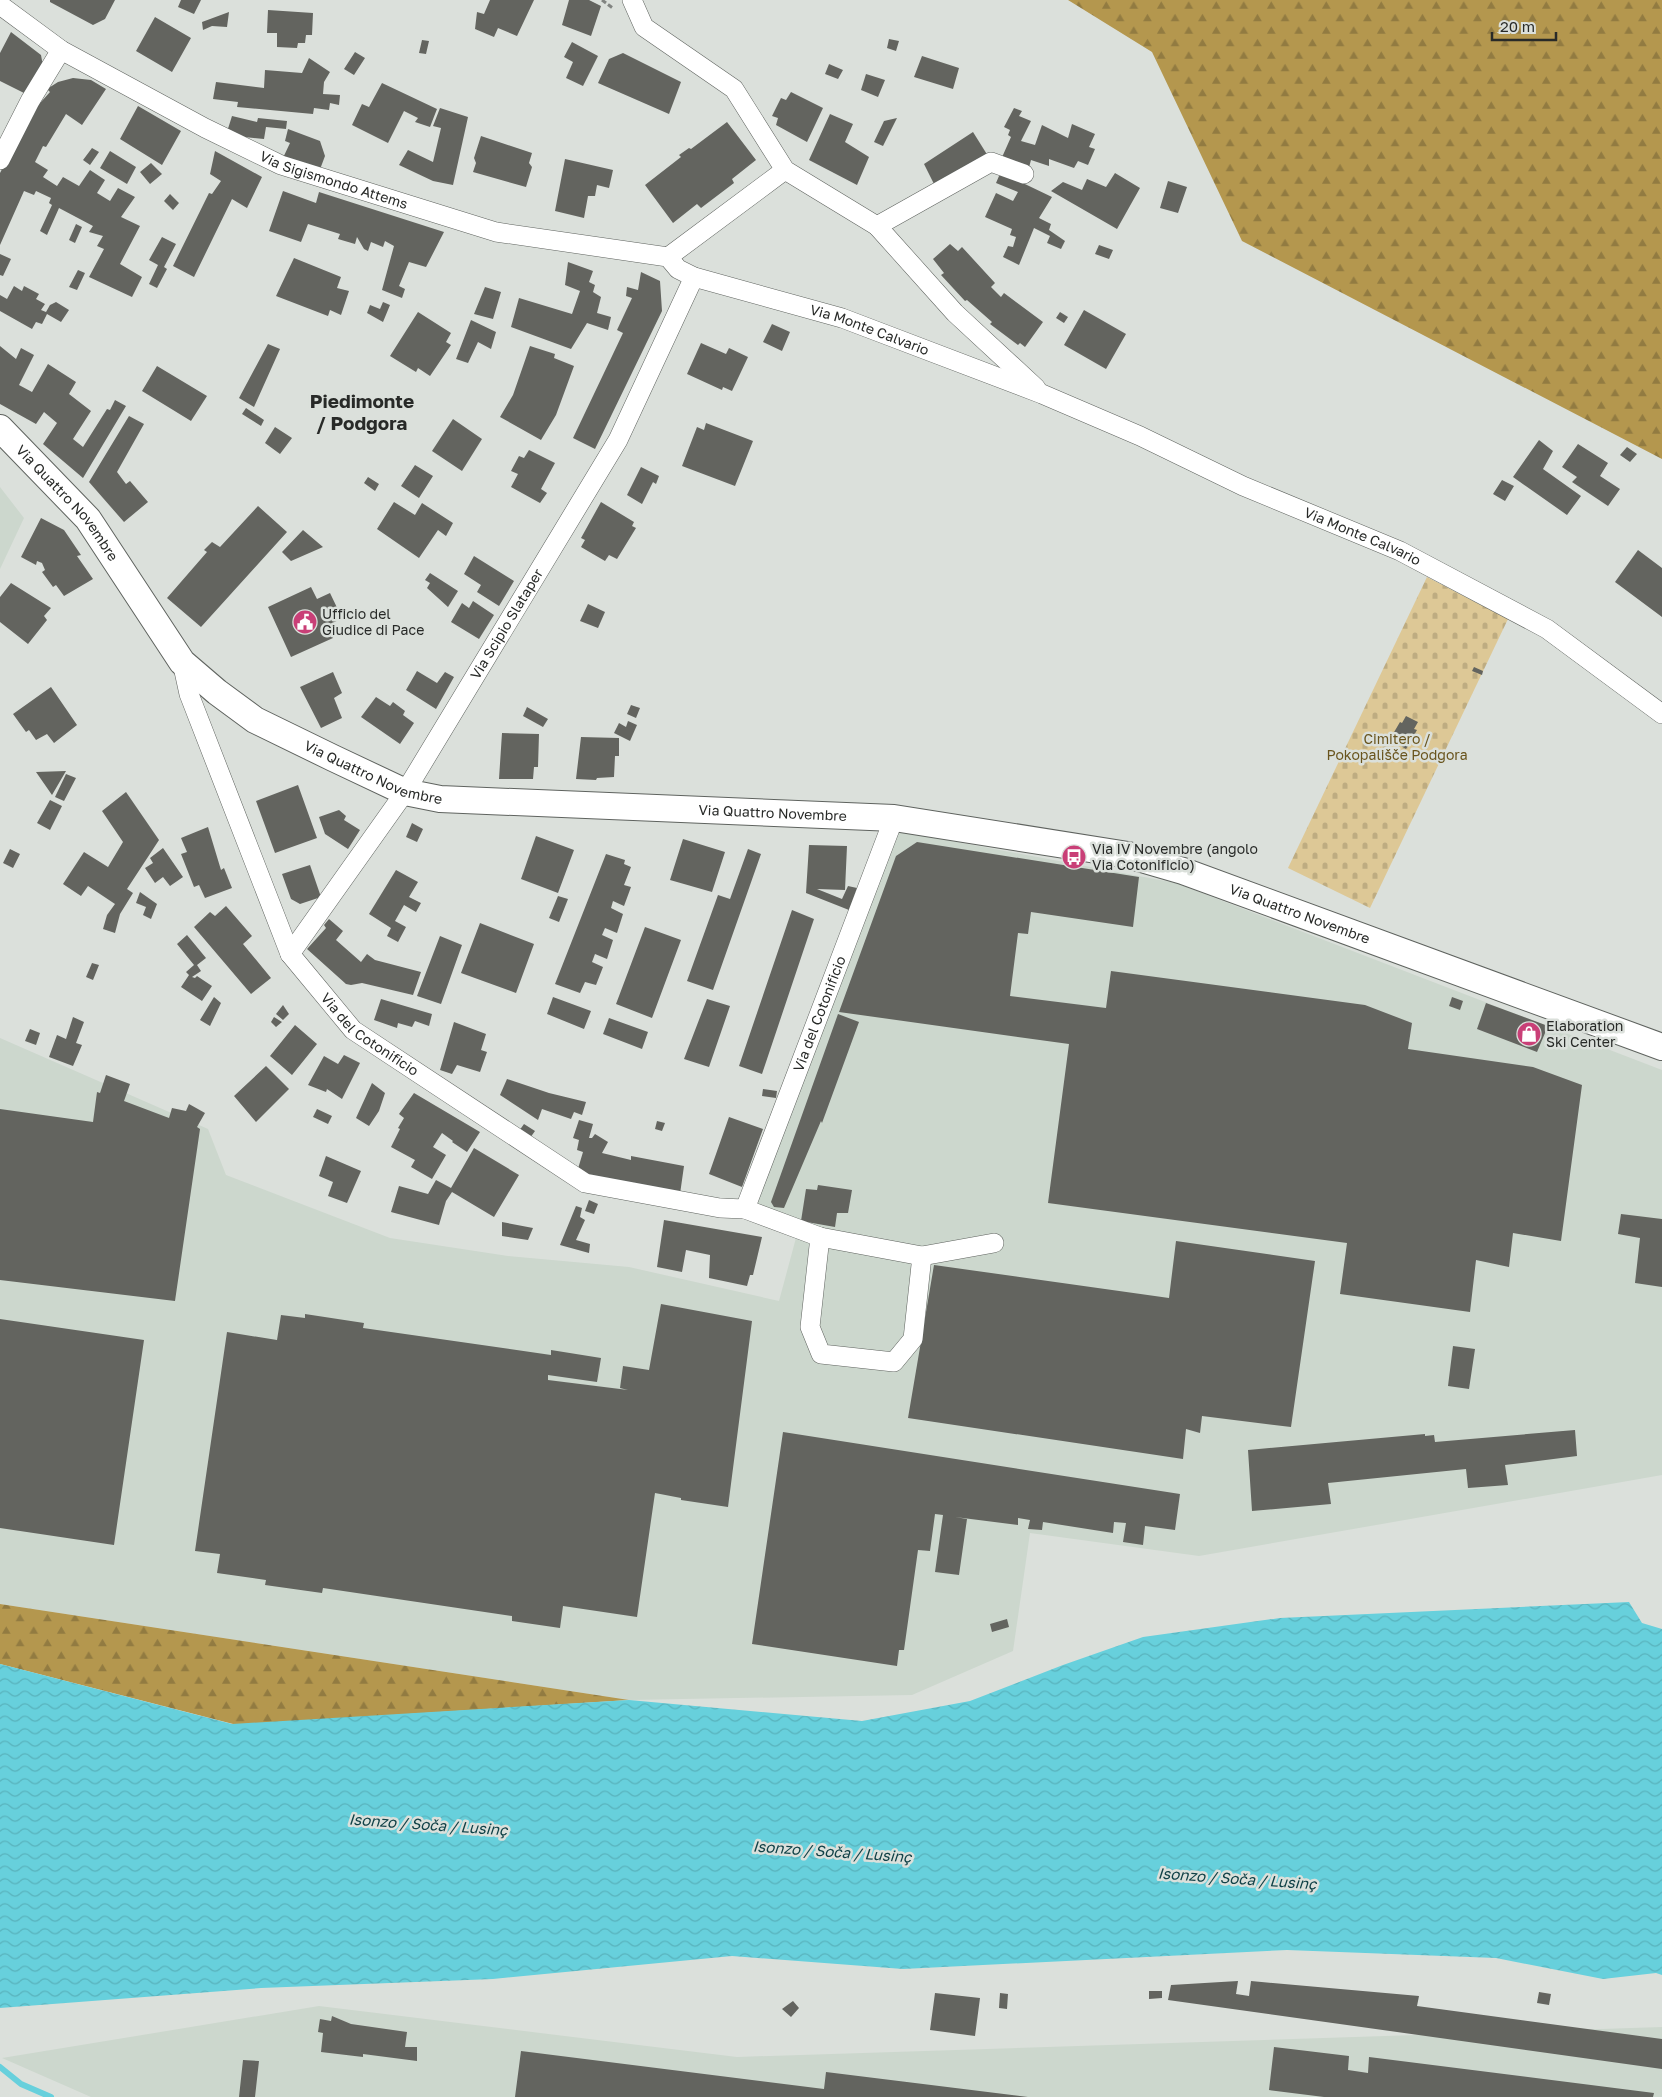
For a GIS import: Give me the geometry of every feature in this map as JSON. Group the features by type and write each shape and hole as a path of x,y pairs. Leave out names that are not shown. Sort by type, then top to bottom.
{"main road":[{"name":"Via Quattro Novembre","path":"0,428 88,519 182,662 216,692 255,720 405,792 440,799 894,818 1128,856 1182,871 1662,1047"}],"street":[{"name":"Via Monte Calvario","path":"632,0 644,27 734,89 785,170 877,226 955,312 1042,394"},
{"name":"Via Sigismondo Attems","path":"0,5 61,50 205,128 281,165 496,232 668,257"},
{"path":"0,160 30,101 61,50"},
{"path":"877,226 991,162 1024,174"},
{"path":"694,277 678,269 668,257 785,170"},
{"name":"Via Monte Calvario","path":"694,277 842,318 1042,394 1140,436 1243,486 1400,551 1547,629 1662,714"},
{"name":"Via Scipio Slataper","path":"290,954 405,792 618,440 694,277"},
{"name":"Via del Cotonificio","path":"182,662 189,694 290,954 353,1030 585,1183 720,1208 746,1209 820,1237 922,1256 994,1243"},
{"name":"Via del Cotonificio","path":"746,1209 894,818"},
{"path":"820,1237 810,1327 820,1354 894,1362 913,1339 922,1256"}],"shaded area":[{"path":"0,487 24,518 0,569"},
{"path":"893,830 1176,883 1662,1070 1662,1475 1199,1556 1030,1533 1013,1651 912,1695 629,1700 0,1604 0,1038 208,1129 226,1175 390,1238 508,1256 629,1267 779,1301 796,1238 749,1220"},
{"path":"319,2006 737,2057 1662,2027 1662,2097 91,2097 2,2058"}],"green space":[{"path":"1068,0 1662,0 1662,459 1242,241 1152,52"},
{"name":"Cimitero / Pokopališče Podgora","path":"1427,577 1508,619 1370,908 1288,868"},
{"path":"0,1604 629,1700 237,1725 0,1664"}],"water":[{"name":"Isonzo / Soča / Lusinç","path":"1629,1602 1642,1623 1662,1629 1662,1975 1656,1973 1603,1979 1496,1958 1287,1950 903,1969 732,1956 493,1979 261,1988 0,2008 0,1664 232,1724 629,1700 862,1721 970,1701 1143,1637 1280,1618"}],"building":[{"path":"50,0 115,0 105,19 93,25 50,2"},
{"path":"181,0 201,0 194,14 178,7"},
{"path":"490,0 534,0 517,36 498,28 494,37 475,29 477,12 484,14"},
{"path":"569,0 589,0 601,6 591,36 562,25"},
{"path":"268,10 313,13 312,35 306,35 305,43 298,43 297,48 277,47 277,33 267,33"},
{"path":"229,12 227,27 212,26 203,30 202,22"},
{"path":"155,17 191,38 172,72 136,51"},
{"path":"11,32 41,55 43,66 28,95 0,81 0,53"},
{"path":"889,39 899,41 896,51 887,48"},
{"path":"422,40 429,41 426,54 419,53"},
{"path":"572,42 598,56 583,86 566,78 573,62 564,57"},
{"path":"355,52 365,58 354,75 344,69"},
{"path":"623,53 681,82 669,114 598,83 609,59"},
{"path":"922,56 959,68 953,89 914,77"},
{"path":"309,58 330,72 324,82 323,94 340,95 339,105 330,103 329,110 314,108 313,114 237,107 238,102 213,99 216,82 264,88 265,70 302,73"},
{"path":"829,64 843,70 838,79 825,74"},
{"path":"866,74 885,80 878,97 861,90"},
{"path":"73,78 91,80 106,89 82,125 66,114 46,147 43,146 35,162 48,170 43,177 57,186 63,177 79,186 90,170 105,180 97,193 110,201 118,188 135,197 121,217 140,226 120,264 142,277 132,297 89,277 104,249 97,246 103,236 89,232 93,226 59,208 47,235 40,231 52,205 49,203 51,198 36,191 34,195 24,191 0,245 0,173 38,100 41,102 50,92 47,89 58,82"},
{"path":"382,83 437,109 430,127 415,122 418,118 404,111 388,143 352,125 362,104 369,107"},
{"path":"791,92 823,108 807,142 776,125 778,118 772,116 781,98 786,100"},
{"path":"138,106 181,131 162,165 120,139"},
{"path":"440,108 468,117 453,185 433,181 399,165 408,150 433,162 441,128 433,126"},
{"path":"1014,108 1022,111 1019,116 1031,121 1021,141 1035,145 1042,125 1068,138 1072,124 1095,134 1089,147 1095,149 1088,165 1078,161 1074,168 1049,159 1049,166 1031,160 1027,175 999,164 1011,137 1008,135 1010,130 1004,127"},
{"path":"830,114 853,124 845,142 869,157 857,185 809,160"},
{"path":"232,116 257,122 258,118 287,121 286,129 266,127 264,139 226,135"},
{"path":"897,118 883,146 874,142 884,121"},
{"path":"727,122 756,160 732,179 734,183 701,208 697,204 673,223 645,185 681,157 679,155 689,148 691,149"},
{"path":"288,129 320,141 325,156 319,172 282,160 290,143 285,141"},
{"path":"973,132 988,156 936,188 924,164"},
{"path":"481,136 532,153 529,163 532,167 526,187 473,172 476,163 474,158"},
{"path":"92,148 99,152 90,165 83,160"},
{"path":"110,151 136,167 127,184 100,168"},
{"path":"215,151 262,177 247,208 232,199 194,277 173,266 209,193 212,194 221,181 210,174"},
{"path":"565,159 613,170 609,188 597,185 595,196 588,196 584,218 555,211"},
{"path":"151,163 162,174 150,184 140,172"},
{"path":"1115,173 1140,188 1117,229 1051,191 1063,182 1082,190 1087,179 1106,187"},
{"path":"1004,174 1052,197 1039,218 1051,224 1049,230 1065,241 1061,249 1047,243 1050,236 1034,228 1019,265 1003,257 1008,246 1013,247 1016,237 1010,235 1012,229 985,217 996,193 1013,201 1018,192 996,183 999,176"},
{"path":"1168,181 1187,187 1178,213 1160,208"},
{"path":"283,191 316,203 319,192 444,232 426,267 409,262 399,286 405,289 402,298 382,290 394,246 385,241 383,247 371,242 368,251 364,249 357,237 355,244 338,239 340,234 308,224 301,242 269,231"},
{"path":"170,194 179,203 173,210 164,201"},
{"path":"76,224 82,227 75,243 69,240"},
{"path":"162,237 176,244 164,267 167,269 157,288 149,284 158,265 149,260"},
{"path":"950,244 958,251 962,247 995,283 991,287 1001,297 1004,293 1043,322 1025,347 1020,343 1018,345 990,324 992,322 967,300 965,301 941,275 944,273 933,259"},
{"path":"1099,245 1113,250 1109,259 1095,254"},
{"path":"0,254 11,259 3,276 0,275"},
{"path":"294,258 341,277 337,288 349,291 341,315 330,310 328,316 276,296"},
{"path":"568,262 593,271 589,282 595,285 593,292 601,297 597,313 611,317 608,330 587,323 571,349 511,327 519,298 572,314 580,291 565,285"},
{"path":"78,270 85,273 77,290 69,287"},
{"path":"641,272 660,281 662,311 595,449 573,438 623,333 617,330 632,298 626,296 627,287 638,290"},
{"path":"14,286 22,291 24,286 39,294 36,299 45,304 41,310 46,312 50,305 56,302 69,310 61,322 47,314 42,324 36,322 32,329 0,311 0,295 7,299"},
{"path":"485,287 501,292 493,319 474,314"},
{"path":"383,302 390,305 383,322 367,313 370,305 380,309"},
{"path":"1084,310 1126,334 1106,369 1064,345"},
{"path":"418,312 451,333 446,342 451,345 430,376 418,368 416,372 390,356"},
{"path":"1060,312 1068,317 1064,323 1056,318"},
{"path":"471,320 496,332 491,349 478,342 468,363 456,359"},
{"path":"772,324 790,332 782,351 763,342"},
{"path":"701,343 726,354 729,348 748,357 732,391 723,387 722,390 687,374"},
{"path":"268,344 280,349 254,407 239,398"},
{"path":"0,346 16,359 21,348 34,355 19,385 32,392 48,364 76,382 69,394 91,411 73,439 83,447 107,409 110,410 115,400 126,406 83,478 43,444 57,423 44,412 36,424 0,404"},
{"path":"530,346 555,354 554,358 574,366 556,415 541,440 500,417 513,395"},
{"path":"157,366 207,396 191,421 142,391"},
{"path":"246,408 264,420 261,426 242,414"},
{"path":"129,416 144,424 117,472 126,484 130,481 148,502 124,522 89,482"},
{"path":"453,419 482,439 462,471 432,451"},
{"path":"706,423 753,441 735,486 682,466 697,427 704,430"},
{"path":"275,427 292,438 280,454 265,443"},
{"path":"1539,440 1553,451 1543,469 1581,496 1567,515 1513,477"},
{"path":"1578,444 1608,463 1600,476 1620,489 1608,506 1572,482 1577,477 1562,467"},
{"path":"1627,447 1637,454 1630,462 1620,455"},
{"path":"529,450 555,463 541,489 547,493 540,503 511,487 518,474 511,471 519,456 524,458"},
{"path":"415,465 433,476 419,498 401,486"},
{"path":"641,467 659,476 656,484 653,482 642,504 627,495"},
{"path":"368,477 379,484 375,491 364,483"},
{"path":"1502,480 1514,486 1505,501 1493,494"},
{"path":"394,502 415,515 422,503 453,523 446,536 438,530 419,558 377,529"},
{"path":"601,502 634,522 632,526 636,528 617,559 609,555 605,561 581,547 585,540 581,538"},
{"path":"258,506 287,532 201,627 167,598 207,552 204,550 212,542 220,547"},
{"path":"41,518 64,530 81,555 77,556 93,579 64,596 56,585 53,587 42,572 45,570 42,563 37,561 36,565 21,557"},
{"path":"303,530 323,547 291,561 282,552"},
{"path":"1638,550 1662,568 1662,617 1615,582"},
{"path":"474,556 514,581 499,606 477,592 481,585 464,574"},
{"path":"430,573 458,591 448,607 427,588 430,583 425,580"},
{"path":"11,583 51,608 44,616 47,620 28,644 0,622 0,597"},
{"name":"Ufficio del Giudice di Pace","path":"311,587 317,599 330,593 342,618 329,625 333,638 291,657 268,607"},
{"path":"473,601 494,615 479,639 451,622 462,603 469,608"},
{"path":"588,604 605,612 598,628 580,621"},
{"path":"1474,667 1483,671 1482,675 1472,671"},
{"path":"417,671 437,683 445,672 454,677 436,709 406,690"},
{"path":"333,672 342,693 334,698 342,718 321,728 300,687"},
{"path":"51,687 77,725 54,743 47,734 36,740 29,730 26,732 13,714"},
{"path":"376,697 390,706 393,702 405,711 403,715 414,723 400,744 361,717"},
{"path":"631,705 640,708 636,718 627,714"},
{"path":"527,707 548,719 543,727 523,716"},
{"path":"1406,716 1418,722 1414,729 1417,730 1406,749 1390,739"},
{"path":"628,721 637,725 630,741 614,733 619,723 626,727"},
{"path":"502,733 539,734 538,767 534,767 533,779 499,779"},
{"path":"581,737 619,738 619,756 615,756 614,777 597,778 596,780 576,779"},
{"path":"66,771 52,795 36,772"},
{"path":"66,774 76,778 64,801 55,797"},
{"path":"298,785 317,838 275,853 256,801"},
{"path":"126,792 159,840 127,889 133,893 120,914 115,933 103,929 107,915 115,904 88,886 81,896 63,884 84,852 108,867 123,842 102,811"},
{"path":"50,800 62,806 50,830 37,823"},
{"path":"339,810 346,816 344,820 360,830 348,849 325,834 319,817"},
{"path":"412,823 423,829 417,842 406,837"},
{"path":"208,827 221,870 224,868 232,888 205,898 199,885 194,887 181,854 187,852 181,838"},
{"path":"536,836 574,850 558,893 521,879"},
{"path":"683,839 725,852 712,892 670,880"},
{"path":"917,842 1139,877 1133,927 1031,912 1028,934 1018,933 1010,996 1106,1008 1111,971 1365,1005 1412,1023 1408,1049 1533,1067 1582,1085 1561,1241 1513,1233 1509,1267 1476,1260 1470,1312 1340,1294 1347,1243 1048,1203 1069,1044 839,1012 896,856"},
{"path":"809,845 847,846 845,890 817,889 842,899 848,886 857,888 849,910 806,893"},
{"path":"163,848 183,877 170,886 163,877 155,883 145,868 153,863 150,858"},
{"path":"10,849 20,854 13,868 3,863"},
{"path":"748,849 761,854 713,990 687,981 718,895 730,899"},
{"path":"606,854 625,860 624,864 631,867 624,885 631,887 624,906 613,901 611,908 623,914 617,933 605,928 602,935 613,940 607,959 595,954 592,962 603,967 596,985 585,982 580,993 555,984"},
{"path":"310,865 321,897 300,904 291,899 282,874"},
{"path":"396,870 418,882 409,897 421,903 416,912 404,905 395,921 406,927 398,942 387,936 391,928 369,914"},
{"path":"140,892 157,904 151,919 143,915 146,907 136,903"},
{"path":"558,896 568,899 559,922 549,918"},
{"path":"226,906 252,936 243,944 271,978 251,994 194,927 210,912 215,916"},
{"path":"792,910 814,919 762,1074 739,1066"},
{"path":"329,919 343,931 336,940 361,962 367,954 375,960 421,972 413,995 362,983 346,984 307,949 326,928 324,925"},
{"path":"480,923 534,944 516,993 461,973"},
{"path":"645,927 681,940 652,1018 616,1004"},
{"path":"187,935 206,958 197,965 201,971 192,977 195,978 197,976 212,986 202,1001 181,987 189,975 186,972 194,965 177,944"},
{"path":"440,936 462,945 441,1004 417,996"},
{"path":"92,963 99,965 93,980 86,977"},
{"path":"214,997 221,1003 210,1026 200,1020"},
{"path":"553,997 591,1011 584,1029 547,1014"},
{"path":"1452,997 1463,1001 1460,1010 1449,1006"},
{"path":"381,999 432,1014 429,1026 415,1021 412,1027 398,1023 397,1028 374,1020"},
{"path":"707,999 730,1006 709,1067 684,1059"},
{"path":"1486,1003 1548,1026 1537,1052 1477,1029"},
{"path":"283,1005 289,1014 283,1020 276,1014"},
{"path":"838,1014 859,1022 822,1123 821,1121 784,1208 774,1207 771,1202"},
{"path":"73,1017 84,1022 76,1043 82,1045 73,1066 49,1057 57,1035 66,1039"},
{"path":"274,1017 282,1022 276,1027 271,1022"},
{"path":"609,1018 648,1032 642,1049 603,1034"},
{"path":"454,1022 486,1034 481,1050 487,1052 480,1072 457,1065 452,1074 440,1070"},
{"path":"295,1025 317,1044 292,1075 270,1056"},
{"path":"30,1029 40,1033 36,1045 25,1041"},
{"path":"344,1055 360,1063 342,1099 327,1089 326,1092 308,1085 324,1056 338,1064"},
{"path":"266,1066 289,1089 256,1122 234,1096"},
{"path":"106,1075 130,1084 124,1101 169,1118 172,1108 186,1111 189,1104 205,1113 197,1127 200,1129 175,1301 0,1280 0,1109 93,1122 97,1092 100,1093"},
{"path":"507,1079 549,1093 586,1102 582,1115 574,1112 571,1119 542,1109 538,1120 500,1095"},
{"path":"372,1083 385,1093 379,1111 369,1126 356,1118"},
{"path":"763,1089 777,1091 776,1098 762,1096"},
{"path":"414,1093 480,1132 467,1152 442,1133 433,1147 446,1155 432,1179 411,1167 415,1160 391,1147 404,1118 399,1114"},
{"path":"317,1109 332,1116 328,1124 313,1117"},
{"path":"729,1117 763,1129 742,1187 709,1174"},
{"path":"579,1120 593,1124 589,1138 592,1138 595,1134 608,1142 602,1153 631,1160 631,1156 684,1166 680,1194 577,1172 583,1152 577,1150 579,1140 573,1138"},
{"path":"657,1121 665,1123 662,1131 655,1129"},
{"path":"524,1124 535,1131 530,1138 519,1131"},
{"path":"474,1148 519,1175 494,1217 452,1192 446,1201 439,1225 391,1212 399,1186 428,1194 436,1180 451,1188"},
{"path":"326,1156 361,1171 347,1203 328,1196 333,1182 319,1176"},
{"path":"818,1185 852,1190 848,1213 837,1213 835,1227 801,1221 806,1189 817,1190"},
{"path":"589,1200 598,1204 594,1214 585,1211"},
{"path":"576,1206 582,1208 580,1217 585,1220 576,1240 590,1244 589,1253 560,1245"},
{"path":"1621,1214 1662,1219 1662,1287 1635,1283 1640,1238 1618,1234"},
{"path":"664,1220 762,1237 753,1275 750,1275 747,1286 709,1278 710,1255 686,1250 682,1272 657,1267"},
{"path":"502,1222 533,1228 528,1240 502,1236"},
{"path":"1176,1241 1315,1261 1291,1427 1202,1416 1200,1433 1186,1429 1183,1459 908,1418 934,1265 1169,1298"},
{"path":"661,1304 752,1321 728,1507 681,1500 681,1498 655,1493 637,1617 563,1606 560,1628 512,1621 512,1616 323,1588 322,1593 265,1585 266,1580 217,1573 220,1554 195,1551 227,1332 277,1340 281,1315 305,1318 305,1314 364,1323 363,1328 551,1355 551,1350 601,1358 597,1382 548,1375 548,1380 628,1390 620,1388 623,1366 649,1370"},
{"path":"0,1319 144,1340 114,1545 0,1528"},
{"path":"1453,1346 1475,1349 1469,1389 1448,1386"},
{"path":"1575,1430 1577,1456 1505,1465 1508,1485 1468,1488 1466,1469 1328,1483 1331,1504 1252,1511 1248,1450 1425,1434 1425,1436 1434,1435 1435,1442"},
{"path":"783,1432 1180,1494 1175,1530 1145,1526 1143,1545 1123,1542 1126,1523 1114,1522 1113,1533 1043,1522 1042,1530 1028,1529 1030,1520 1018,1518 1018,1525 955,1517 967,1519 959,1575 935,1572 943,1515 935,1514 930,1551 918,1550 904,1650 899,1650 897,1666 752,1644"},
{"path":"1007,1619 1009,1627 992,1632 990,1624"},
{"path":"1238,1981 1236,1994 1249,1996 1251,1981 1419,1996 1417,2006 1662,2039 1662,2069 1168,2000 1171,1985"},
{"path":"1149,1991 1162,1991 1162,1998 1149,1999"},
{"path":"1539,1992 1551,1994 1549,2005 1537,2003"},
{"path":"935,1993 980,1998 975,2036 930,2030"},
{"path":"1000,1993 1008,1994 1007,2009 999,2008"},
{"path":"793,2001 799,2008 791,2017 782,2009"},
{"path":"332,2016 351,2024 407,2032 405,2047 417,2047 417,2061 363,2054 363,2057 321,2052 323,2033 318,2032 320,2019 331,2021"},
{"path":"1274,2047 1349,2056 1348,2070 1368,2073 1369,2057 1654,2093 1653,2097 1324,2097 1269,2090"},
{"path":"521,2051 824,2089 826,2072 1028,2097 515,2097"},
{"path":"243,2060 259,2061 255,2097 239,2097"}],"waterway":[{"path":"0,2067 21,2084 51,2097"}],"place":[{"name":"Ufficio del Giudice di Pace","path":"305,622"},
{"name":"Via IV Novembre (angolo Via Cotonificio)","path":"1074,857"},
{"name":"Elaboration Ski Center","path":"1529,1034"}],"district":[{"name":"Piedimonte / Podgora","path":"362,412"}]}
